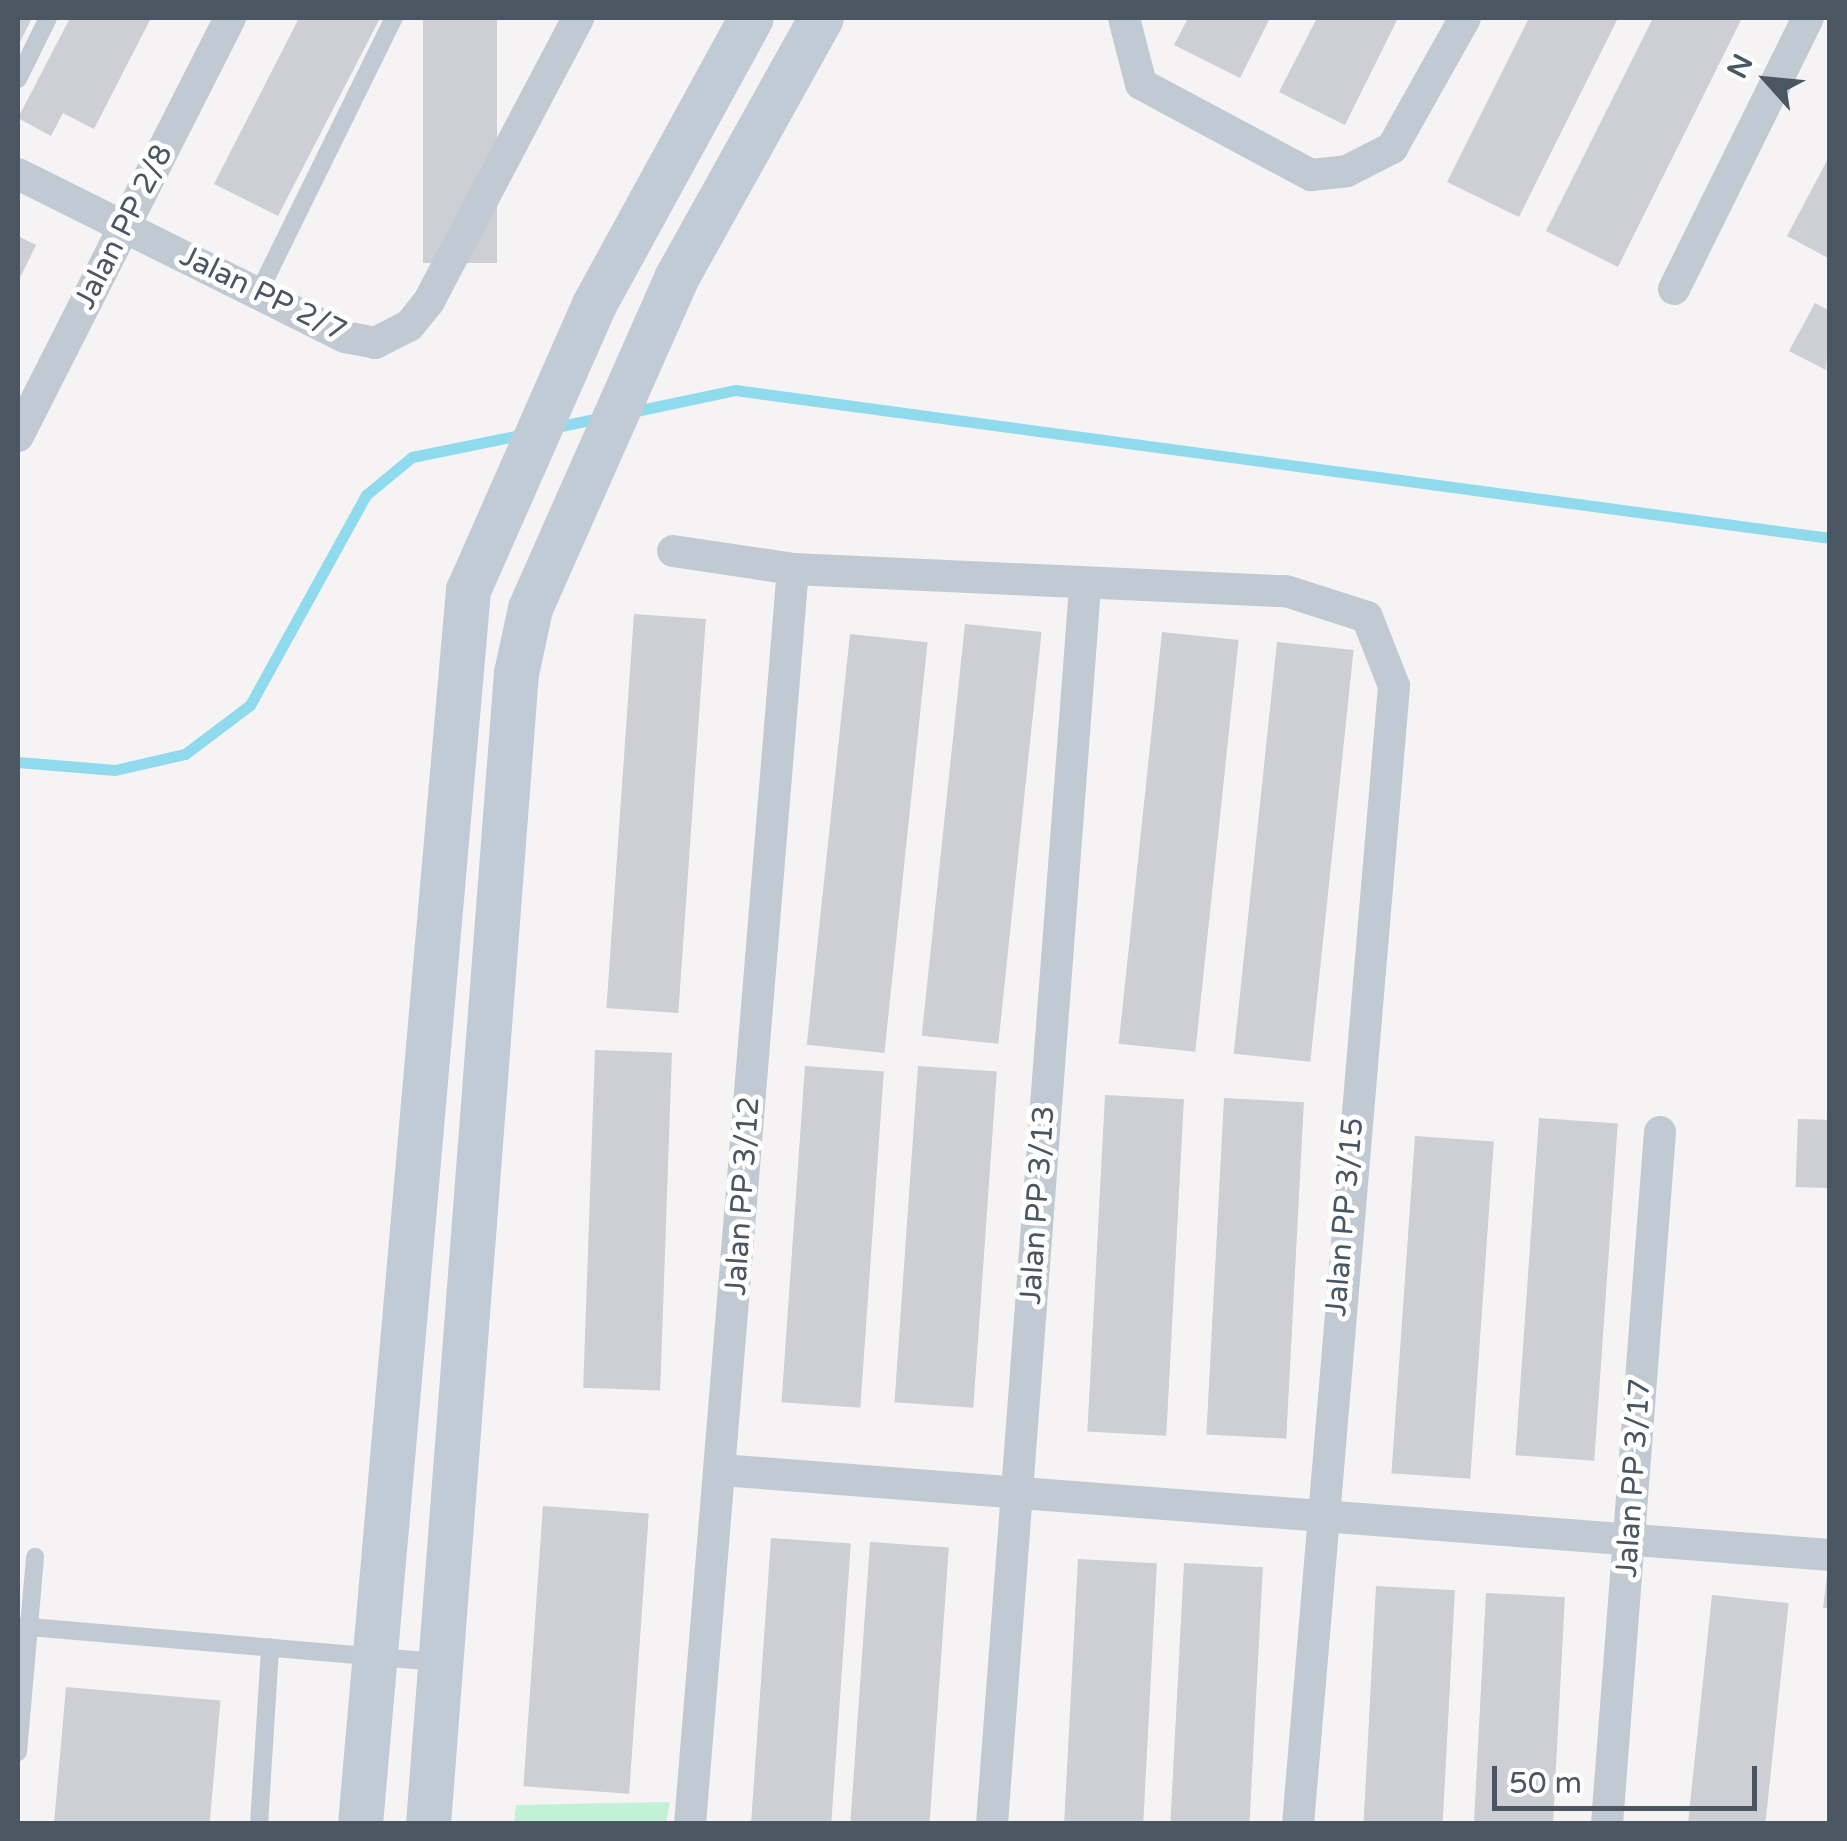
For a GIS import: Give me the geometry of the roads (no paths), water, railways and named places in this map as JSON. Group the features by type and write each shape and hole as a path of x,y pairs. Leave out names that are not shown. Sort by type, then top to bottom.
{"main road":[{"path":"360,1824 456,678 468,590 515,471 593,306 751,18"},
{"path":"428,1824 516,673 530,608 584,472 676,278 818,19"}],"street":[{"name":"Jalan PP 2/8","path":"18,436 230,18"},
{"name":"Jalan PP 2/7","path":"18,174 345,338 376,343 409,326 578,18"},
{"path":"1124,18 1141,84 1311,175 1348,171 1392,148 1464,18"},
{"path":"1674,289 1808,18"},
{"path":"673,551 794,569 1085,587"},
{"name":"Jalan PP 3/12","path":"690,1824 794,569"},
{"name":"Jalan PP 3/15","path":"1085,587 1286,591 1367,616 1394,686 1320,1516 1298,1824"},
{"name":"Jalan PP 3/13","path":"992,1824 1085,587"},
{"name":"Jalan PP 3/17","path":"1607,1824 1660,1132"},
{"path":"721,1470 1830,1555"}],"lane":[{"path":"18,79 48,18"},
{"path":"258,294 394,18"},
{"path":"18,1752 23,1626 35,1557"},
{"path":"23,1626 440,1662"},
{"path":"259,1824 270,1647"}],"waterway":[{"path":"631,412 735,390 1830,538"},
{"path":"552,428 603,417"},
{"path":"18,762 115,770 185,754 250,705 366,495 412,457 525,434"}]}
